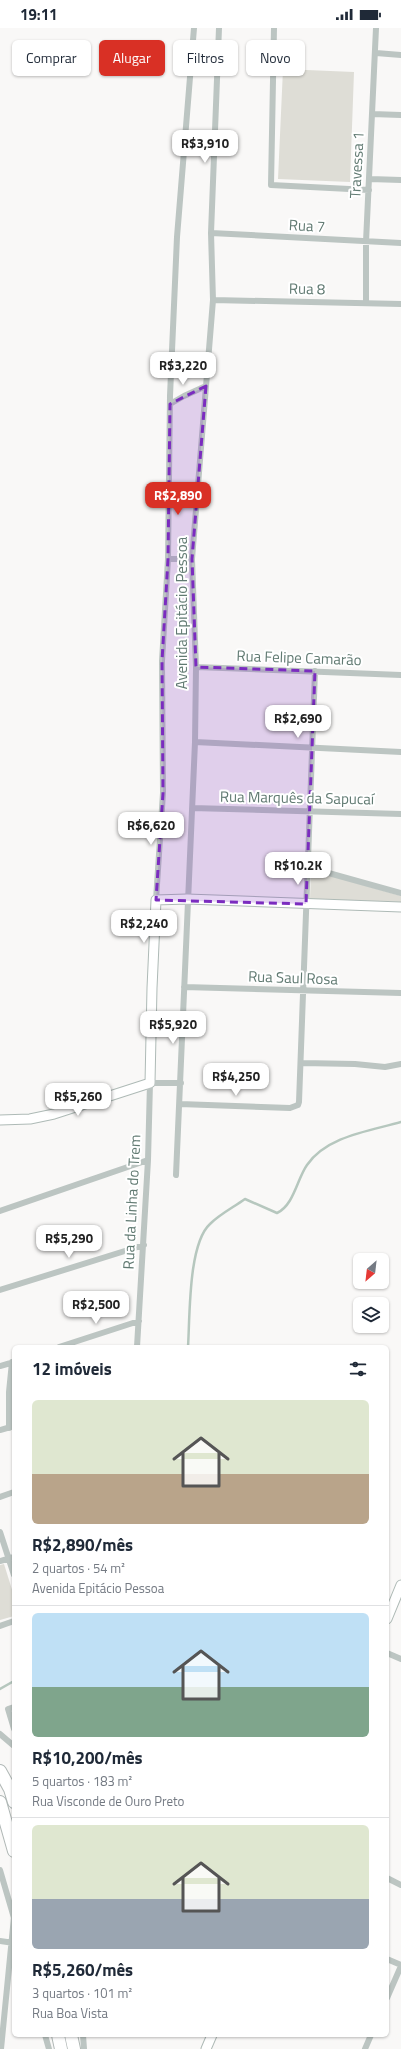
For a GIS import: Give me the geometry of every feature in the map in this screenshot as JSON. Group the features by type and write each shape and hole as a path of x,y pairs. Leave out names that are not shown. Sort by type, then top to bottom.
{"highway":[{"path":"0,1771 12,1796"},
{"path":"0,1802 12,1844"},
{"path":"58,2037 61,2049"},
{"path":"71,2037 74,2049"}],"street":[{"path":"150,1083 156,900 163,793 162,661 168,559 170,404 177,237 194,28"},
{"name":"Avenida Epitácio Pessoa","path":"176,1175 195,742 196,667 192,559 213,300 211,233 219,28"},
{"path":"274,28 271,185 369,190"},
{"name":"Travessa 1","path":"366,303 366,242 376,54 376,28"},
{"path":"376,54 401,54"},
{"path":"372,114 401,115"},
{"path":"370,179 401,180"},
{"name":"Rua 7","path":"211,233 401,243"},
{"name":"Rua 8","path":"213,300 401,304"},
{"path":"170,404 206,386"},
{"path":"168,559 192,559"},
{"name":"Rua Felipe Camarão","path":"196,667 401,675"},
{"path":"180,1104 290,1108 298,1105 299,1102 302,1063 307,867 311,810 311,748 315,671"},
{"path":"195,742 401,752"},
{"name":"Rua Marquês da Sapucaí","path":"192,808 311,810 401,814"},
{"path":"307,867 401,893"},
{"path":"156,900 187,899 401,907"},
{"name":"Rua Saul Rosa","path":"184,987 401,993"},
{"path":"302,1063 355,1064 385,1067 401,1064"},
{"path":"0,1120 30,1119 54,1114 150,1083 181,1083"},
{"name":"Rua da Linha do Trem","path":"137,1345 144,1245 150,1083"},
{"path":"0,1211 148,1160"},
{"path":"0,1290 144,1245"},
{"path":"65,1345 139,1321"},
{"path":"0,1366 12,1362"},
{"path":"0,1430 11,1427 9,1392 12,1370"},
{"path":"0,1497 12,1493"},
{"path":"0,1532 11,1558 0,1561"},
{"path":"389,1614 401,1585"},
{"path":"0,1626 12,1623"},
{"path":"389,1654 401,1659"},
{"path":"0,1734 12,1744"},
{"path":"0,1870 12,1911"},
{"path":"389,1879 401,1885"},
{"path":"0,1941 12,1943 3,2003 1,2049"},
{"path":"389,1960 401,1966 389,1993"},
{"path":"46,2037 49,2049"},
{"path":"83,2037 84,2049"},
{"path":"206,2049 211,2037"},
{"path":"365,2049 370,2037"}],"highlighted area":[{"path":"206,386 192,559 196,667 315,671 306,904 156,900 163,793 162,661 168,559 170,404"}],"shaded area":[{"path":"305,70 354,72 350,182 278,179 283,76 305,76"},
{"path":"311,870 401,896 401,902 310,899"},
{"path":"4,1564 12,1590 12,1617 0,1620 0,1565"}],"waterway":[{"path":"188,1345 190,1300 194,1264 203,1234 210,1224 245,1199 277,1213 283,1209 291,1198 307,1165 326,1147 350,1136 401,1122"},
{"path":"0,1689 12,1682"}]}
